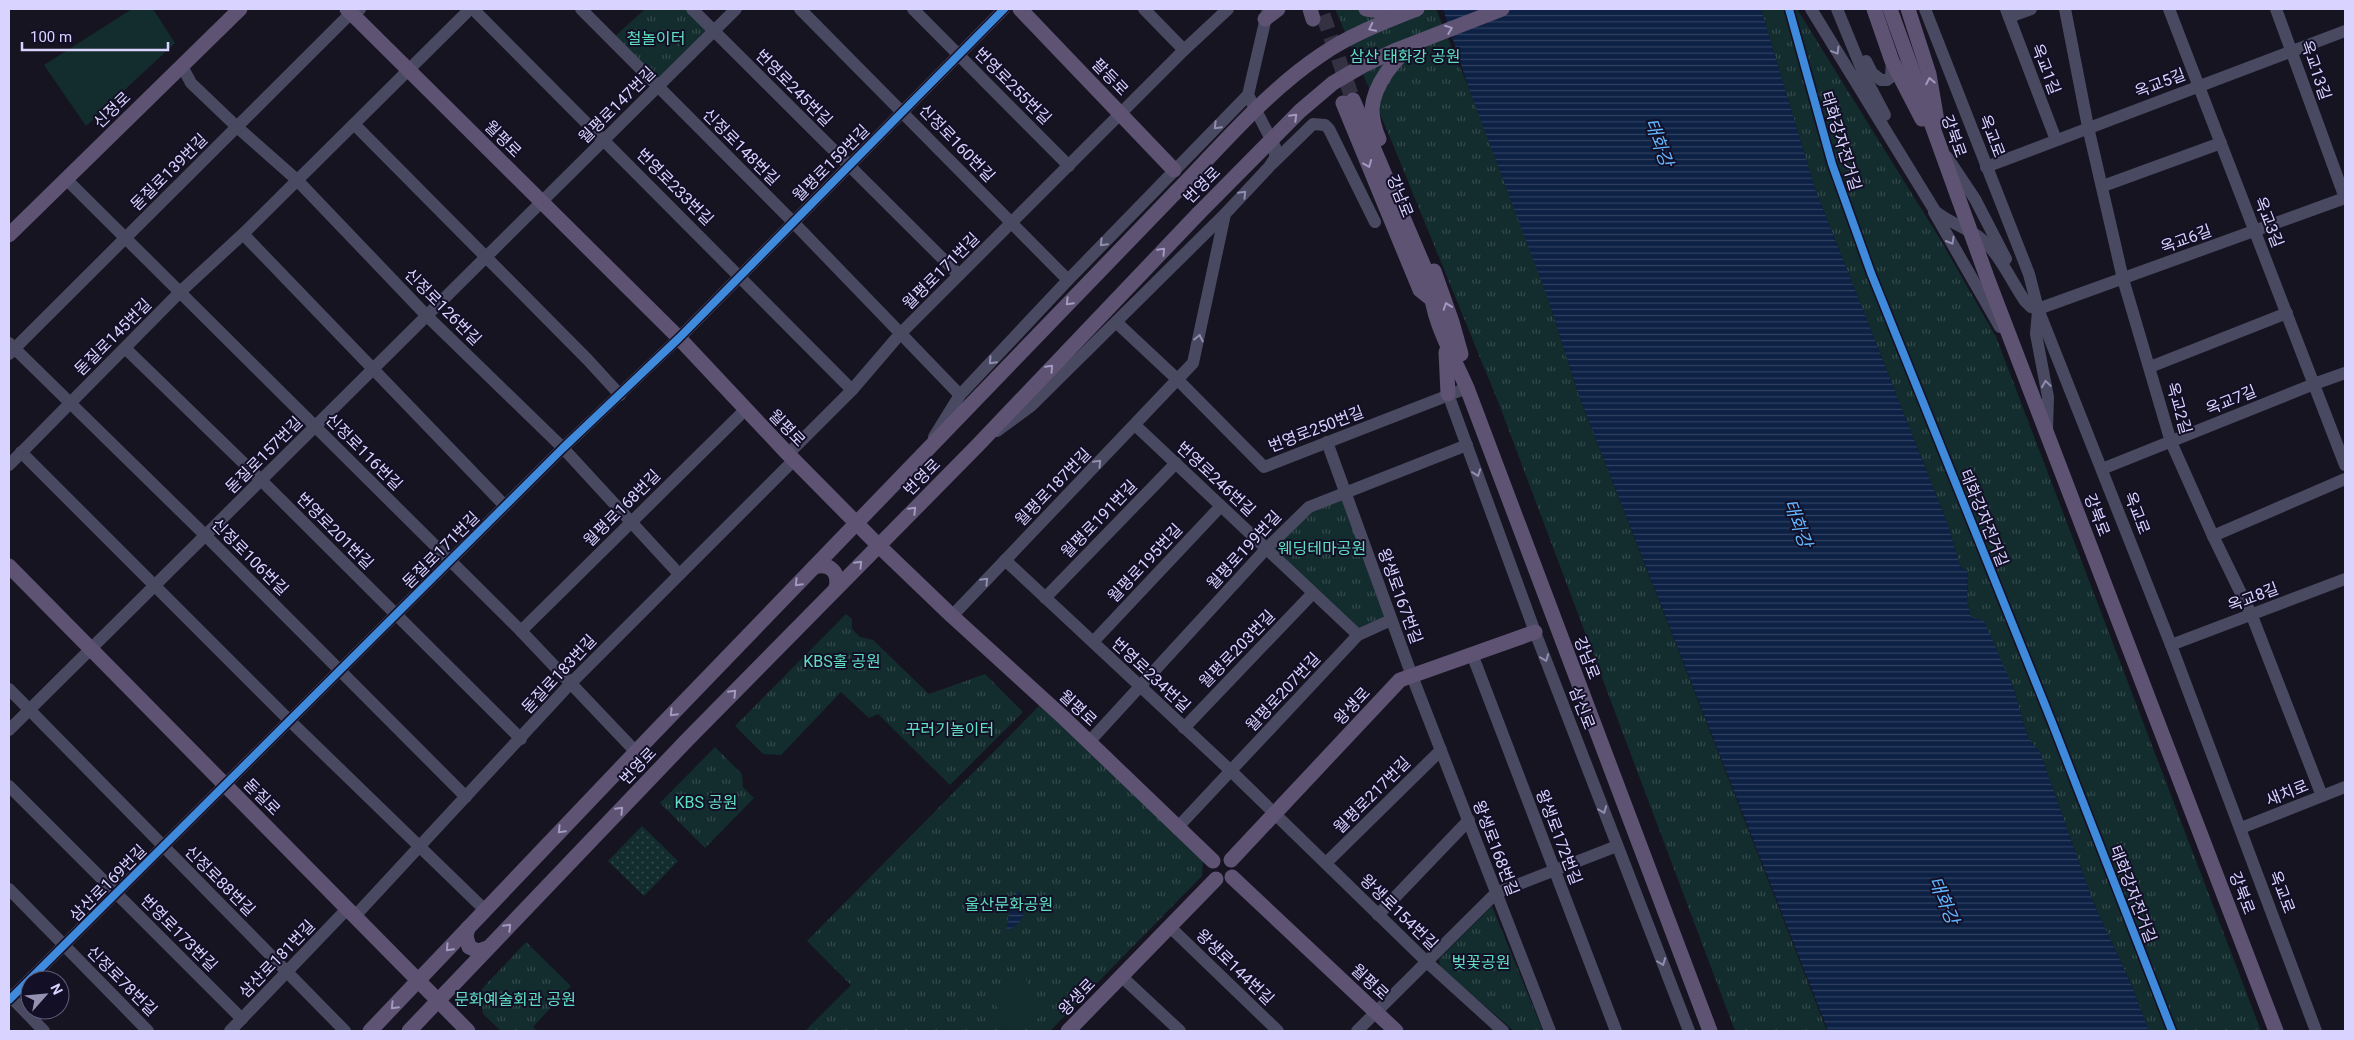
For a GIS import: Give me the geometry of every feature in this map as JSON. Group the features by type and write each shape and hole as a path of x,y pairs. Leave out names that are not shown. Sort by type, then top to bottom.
{"main road":[{"name":"신정로","path":"9,235 240,9"},
{"name":"팔등로","path":"1020,9 1174,170"},
{"path":"1267,14 1278,9"},
{"path":"1366,9 1397,12 1414,10"},
{"name":"번영로","path":"409,1031 487,948 836,588 977,446 1198,214 1300,111 1333,83 1364,65 1421,40 1502,9"},
{"path":"1874,9 1892,61 1913,105 1938,146"},
{"name":"강북로","path":"1890,9 1988,280 2276,1031"},
{"path":"1908,9 1922,51 1933,98 1938,146"},
{"name":"월평로","path":"353,10 408,70 679,338 791,457 878,545 1213,860"},
{"name":"번영로","path":"370,1031 856,523 1252,115 1303,68 1336,46 1414,10"},
{"path":"1421,40 1400,56 1382,82 1372,109 1374,126 1440,285 1452,322 1467,388"},
{"name":"강남로","path":"1348,101 1420,290 1430,298 1467,388 1710,1031"},
{"path":"1440,326 1449,372 1448,394"},
{"path":"814,567 821,565 833,569 837,575 836,588"},
{"name":"돋질로","path":"9,566 468,1031"},
{"name":"왕생로","path":"1231,860 1400,680 1535,632"},
{"path":"1220,856 1231,860 1235,869 1232,877 1224,881 1216,880 1210,872 1213,860 1220,856"},
{"name":"월평로","path":"1232,877 1396,1031"},
{"name":"왕생로","path":"1068,1031 1216,880"},
{"path":"468,928 466,936 469,947 478,951 487,948"}],"street":[{"name":"돋질로145번길","path":"9,465 180,292 243,234 472,9"},
{"name":"번영로233번길","path":"472,9 740,275 852,390"},
{"name":"신정로148번길","path":"581,9 793,222 960,396"},
{"name":"번영로245번길","path":"692,9 959,275"},
{"name":"월평로147번길","path":"542,202 736,9"},
{"name":"신정로160번길","path":"800,9 1068,280"},
{"name":"번영로255번길","path":"912,9 1070,166"},
{"name":"월평로159번길","path":"679,338 1004,9"},
{"path":"1144,9 1184,50"},
{"name":"월평로171번길","path":"791,457 900,334 1184,50 1228,9"},
{"path":"1811,9 1926,199 1993,313 2021,366"},
{"path":"1837,9 1865,77 1881,108 1929,189 1975,253 1988,280"},
{"path":"1843,9 1876,78 1887,80 1891,77 1892,61"},
{"name":"옥교로","path":"1925,9 2029,274 2038,309 2171,645 2316,1031"},
{"path":"2008,13 2031,9"},
{"name":"옥교2길","path":"2065,9 2088,127 2123,278 2171,442 2213,536 2252,616 2322,796"},
{"name":"옥교3길","path":"2169,9 2345,465"},
{"name":"옥교13길","path":"2276,9 2345,198"},
{"name":"돋질로139번길","path":"10,349 126,237 353,10"},
{"name":"옥교1길","path":"2008,13 2056,140"},
{"path":"924,454 960,396 1068,280 1248,95 1267,14"},
{"name":"옥교5길","path":"1986,167 2345,30"},
{"name":"신정로126번길","path":"182,66 191,83 297,180 427,316 563,448 630,523 679,574"},
{"path":"1248,95 1275,147 1274,158 1269,168"},
{"path":"354,124 620,395"},
{"path":"977,446 1031,406 1314,124 1325,124 1329,129 1375,222"},
{"path":"2103,186 2221,143"},
{"path":"1938,146 1965,182 2010,266 2038,309 2035,320 2036,334 2048,397 2046,433"},
{"name":"신정로116번길","path":"66,179 521,631 636,752"},
{"name":"옥교6길","path":"2038,309 2345,198"},
{"path":"1926,199 1935,211 1970,231 1988,246 2025,302 2031,307 2038,309"},
{"name":"돋질로157번길","path":"9,730 542,202"},
{"path":"1178,380 1193,363 1224,214"},
{"path":"243,234 505,506"},
{"path":"2150,367 2287,313"},
{"name":"번영로250번길","path":"1116,322 1178,380 1264,467 1467,388"},
{"name":"돋질로171번길","path":"226,785 563,448 679,338"},
{"name":"번영로201번길","path":"125,348 262,480 521,738"},
{"name":"신정로106번길","path":"10,349 70,404 206,536 466,797"},
{"name":"옥교7길","path":"2102,469 2345,373"},
{"name":"월평로187번길","path":"952,616 1178,380"},
{"name":"삼신로","path":"1448,394 1535,632 1689,1031"},
{"name":"월평로168번길","path":"521,631 746,409"},
{"name":"번영로246번길","path":"1135,425 1358,636"},
{"name":"왕생로167번길","path":"1326,442 1412,676"},
{"name":"월평로199번길","path":"1089,742 1266,549 1308,507 1467,446"},
{"path":"22,452 290,720 485,910"},
{"name":"돋질로183번길","path":"351,912 420,847 570,684 791,457"},
{"name":"월평로191번길","path":"1045,598 1176,463"},
{"path":"2213,536 2345,479"},
{"name":"월평로195번길","path":"1093,642 1221,506"},
{"name":"번영로234번길","path":"1005,560 1275,814"},
{"name":"옥교8길","path":"2171,645 2252,616 2345,579"},
{"name":"월평로203번길","path":"1184,728 1313,593"},
{"path":"1358,636 1391,620"},
{"name":"월평로207번길","path":"1178,827 1358,636"},
{"name":"왕생로172번길","path":"1472,654 1616,1031"},
{"name":"왕생로168번길","path":"1412,676 1550,1031"},
{"name":"신정로88번길","path":"9,689 345,1031"},
{"name":"월평로217번길","path":"1326,863 1441,750"},
{"name":"삼산로169번길","path":"10,998 226,785"},
{"name":"번영로173번길","path":"9,786 242,1019"},
{"name":"새치로","path":"2241,828 2345,787"},
{"name":"왕생로154번길","path":"1275,814 1428,963 1504,1031"},
{"path":"1378,915 1469,820"},
{"path":"1357,1031 1428,963 1496,893 1617,846"},
{"name":"신정로78번길","path":"9,890 148,1031"},
{"name":"삼산로181번길","path":"230,1031 287,972 351,912"},
{"name":"왕생로144번길","path":"1169,926 1278,1031"},
{"path":"1122,976 1175,1030"},
{"path":"10,998 44,1031"}],"green space":[{"path":"132,9 153,9 175,43 86,126 44,65"},
{"name":"철놀이터","path":"645,9 687,9 708,31 657,80 614,37"},
{"name":"삼산 태화강 공원","path":"1335,9 1436,9 1521,214 1579,396 1827,1031 1735,1031 1499,404 1389,135"},
{"path":"1761,9 1797,9 1940,239 1996,337 2261,1031 2149,1031 2131,984 2093,902 2040,752 2028,738 2013,687 1971,617 1967,601 1968,573 1960,566 1948,525 1815,189"},
{"name":"웨딩테마공원","path":"1345,492 1391,620 1358,635 1266,549 1309,507"},
{"path":"846,614 852,619 852,629 860,637 873,640 929,694 985,674 1023,712 950,785 878,714 869,718 841,692 781,755 763,754 735,726"},
{"name":"울산문화공원","path":"1040,705 1203,860 1202,876 1050,1031 805,1031 851,985 807,941"},
{"name":"KBS 공원","path":"715,747 742,774 743,787 754,798 705,848 660,803"},
{"path":"642,826 678,861 644,896 608,861"},
{"name":"벚꽃공원","path":"1492,906 1543,1031 1514,1031 1440,967 1439,959"},
{"name":"문화예술회관 공원","path":"526,942 571,986 533,1027 538,1031 501,1031 483,1014 480,991"},
{"path":"1026,979 1041,1017 1005,1030 991,991"}],"water":[{"name":"태화강","path":"1443,9 1761,9 1815,189 1948,525 1960,566 1968,572 1967,601 1971,617 1984,621 2013,687 2028,738 2040,752 2093,902 2131,984 2149,1031 1828,1031 1579,396 1549,302 1468,86"},
{"path":"1019,891 1024,903 1023,915 1017,924 1006,930 1011,904"}],"tunnel":[{"path":"1323,15 1353,100"}],"cycle path":[{"path":"9,1000 563,448 679,338 1004,9"},
{"name":"태화강자전거길","path":"1789,9 1832,164 1871,273 2051,720 2172,1031"}],"park label":[{"name":"KBS홀 공원","path":"842,661"},
{"name":"꾸러기놀이터","path":"950,729"}]}
